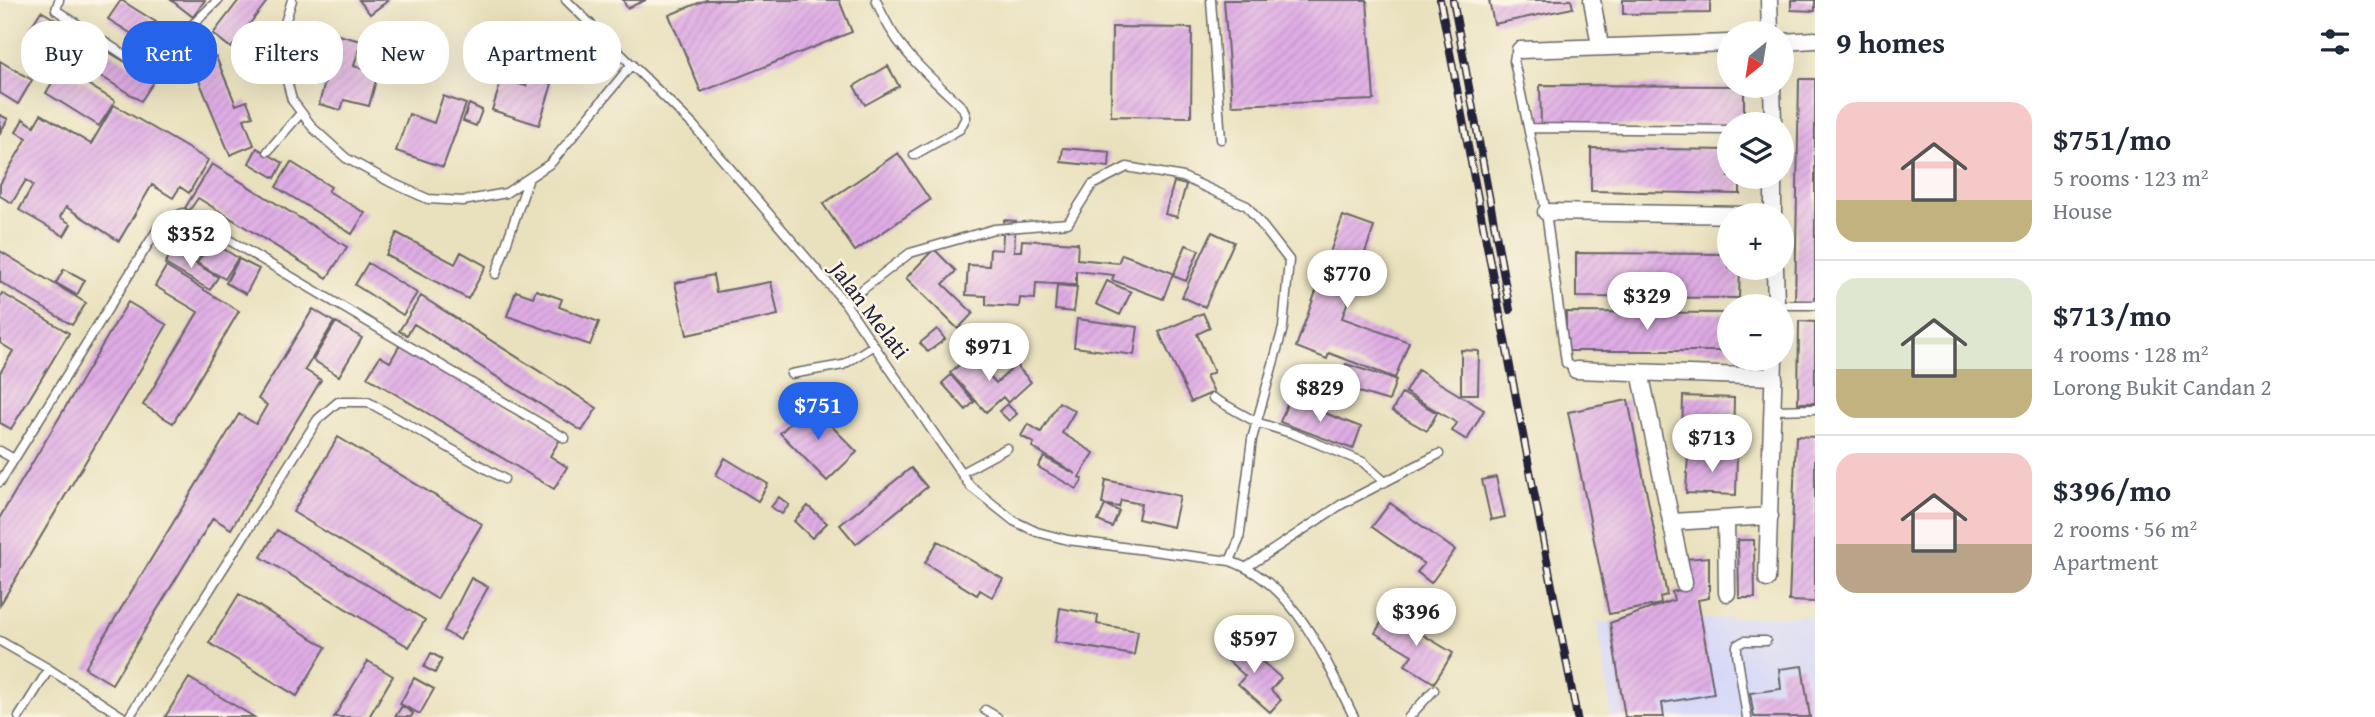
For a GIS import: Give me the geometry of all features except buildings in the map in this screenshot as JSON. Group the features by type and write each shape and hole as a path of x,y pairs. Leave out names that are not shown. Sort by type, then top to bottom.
{"street":[{"path":"1592,0 1600,46"},
{"path":"1769,0 1770,21"},
{"path":"1794,41 1815,40"},
{"path":"1520,50 1717,43"},
{"path":"1546,212 1717,215"},
{"path":"1576,370 1774,377"},
{"path":"1767,579 1774,371"},
{"path":"1640,372 1684,583"},
{"path":"1672,522 1770,516"},
{"path":"1726,519 1727,593"}],"lane":[{"path":"59,0 56,10 122,54"},
{"path":"196,21 218,0"},
{"path":"292,0 284,26 282,62 292,100 313,128 346,158 428,199 463,201 506,193 529,178 551,163 632,64"},
{"name":"Jalan Melati","path":"566,0 693,125 845,303 970,486 983,498 1014,521 1037,533 1069,540 1230,561 1247,567 1297,613 1313,637 1354,717"},
{"path":"876,0 895,40 915,63 963,108 966,117 960,129 914,155"},
{"path":"1211,0 1221,139"},
{"path":"1520,50 1514,61 1546,212 1566,363 1576,370"},
{"path":"268,151 301,113"},
{"path":"1529,128 1717,130"},
{"path":"845,303 910,253 994,229 1068,223 1091,185 1126,167 1183,177 1247,206 1289,260 1283,327 1256,422 1245,482 1239,540 1230,561"},
{"path":"496,274 529,178"},
{"path":"0,482 162,222 183,213 565,438"},
{"path":"1794,306 1815,305"},
{"path":"790,374 843,365 874,345"},
{"path":"1213,398 1256,422 1363,462 1385,482"},
{"path":"129,717 318,419 338,402 368,402 504,479"},
{"path":"1773,410 1815,409"},
{"path":"961,473 1007,448"},
{"path":"0,451 14,459"},
{"path":"1247,567 1342,504 1439,454"},
{"path":"0,641 49,669 122,717"},
{"path":"1747,717 1737,645 1744,641 1766,641"},
{"path":"19,717 49,669"},
{"path":"1409,717 1434,690"},
{"path":"985,710 997,717"}],"shaded area":[{"path":"1815,615 1815,717 1611,717 1598,623"}],"railway":[{"path":"1440,0 1577,717"},
{"path":"1453,0 1510,310"}]}
